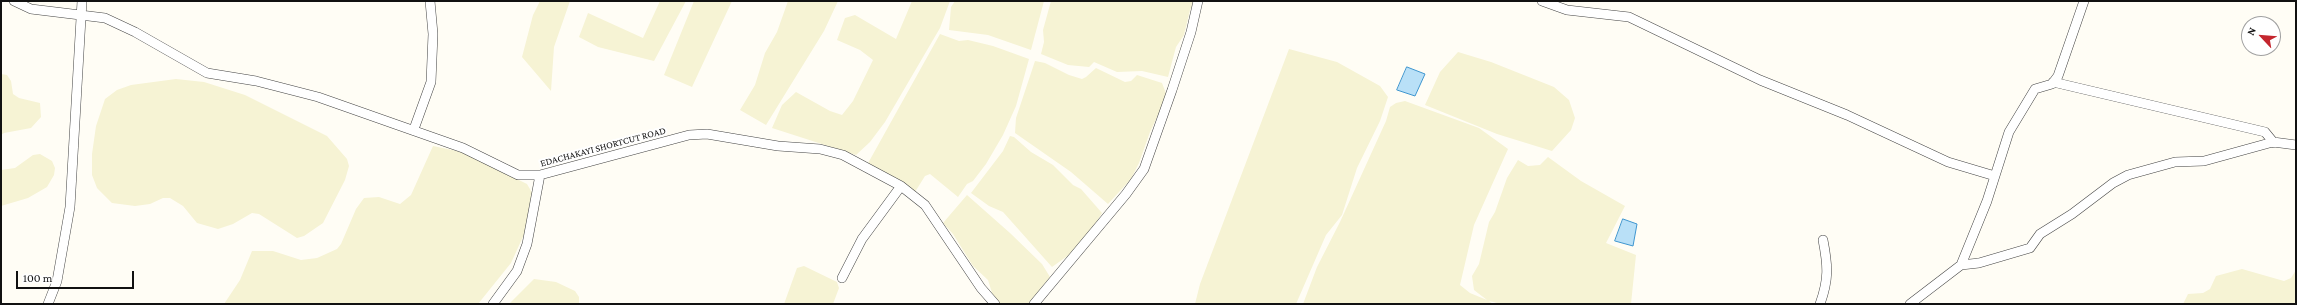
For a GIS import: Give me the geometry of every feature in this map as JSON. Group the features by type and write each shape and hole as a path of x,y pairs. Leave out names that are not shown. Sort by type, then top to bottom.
{"street":[{"name":"EDACHAKAYI SHORTCUT ROAD","path":"14,1 31,9 105,18 135,32 206,72 318,97 414,129 463,148 518,175 540,175 689,136 707,134 778,146 820,149 842,155 901,186 925,205 981,288 995,304"},
{"path":"48,304 58,281 70,207 80,14 82,1"},
{"path":"414,129 431,82 433,34 430,1"},
{"path":"1034,304 1126,194 1144,169 1191,32 1198,1"},
{"path":"1542,1 1566,10 1630,17 1760,80 1847,115 1948,162 1995,176"},
{"path":"1910,304 1961,265 1987,201 2009,132 2026,102 2035,90 2053,82 2061,71 2084,1"},
{"path":"2053,82 2265,132 2274,142"},
{"path":"1961,265 1979,263 2030,248 2040,234 2072,214 2113,183 2128,175 2175,162 2204,161 2274,142 2296,145"},
{"path":"493,304 517,271 527,244 540,175"},
{"path":"842,278 862,240 901,186"},
{"path":"1820,304 1828,278 1828,262 1823,240"}],"shaded area":[{"path":"540,1 570,1 554,47 551,91 522,57 533,15"},
{"path":"660,1 686,1 654,61 598,47 579,37 588,13 643,38"},
{"path":"694,1 732,1 692,87 664,75"},
{"path":"788,1 838,1 824,31 766,125 740,110 755,85 765,53 777,32"},
{"path":"912,1 950,1 940,28 885,122 870,142 856,155 772,128 782,105 796,92 830,111 842,115 853,101 873,60 860,50 837,40 845,18 855,15 896,39"},
{"path":"955,1 1044,1 1031,50 988,35 949,30 951,7"},
{"path":"1051,1 1195,1 1190,10 1184,35 1176,47 1168,77 1142,71 1117,72 1094,62 1089,67 1068,65 1041,54 1044,42 1043,30"},
{"path":"940,34 959,41 968,40 993,46 1029,59 1016,106 1003,135 986,164 973,181 967,184 958,197 930,174 925,176 915,192 907,185 867,165"},
{"path":"1289,49 1337,62 1380,86 1388,97 1380,121 1357,168 1342,215 1326,235 1296,304 1195,304 1200,284"},
{"path":"1458,52 1491,62 1554,87 1569,100 1575,118 1571,130 1552,151 1497,134 1425,105 1440,72"},
{"path":"1035,61 1045,63 1069,75 1082,79 1096,68 1125,82 1131,81 1137,75 1162,83 1167,96 1150,132 1139,163 1131,179 1108,204 1071,172 1015,133 1016,118"},
{"path":"1,74 7,75 11,81 13,94 19,98 40,103 41,117 31,128 4,133 1,135"},
{"path":"176,79 204,82 245,95 327,136 347,159 349,166 345,180 323,223 304,236 297,238 259,214 252,213 233,224 218,229 197,223 183,206 170,198 163,198 150,204 135,206 112,203 97,188 92,175 92,154 96,126 105,99 117,90 131,85"},
{"path":"1405,101 1479,128 1508,149 1474,225 1460,285 1470,293 1487,300 1474,290 1472,276 1479,264 1489,222 1495,212 1507,178 1518,160 1528,166 1540,165 1548,157 1581,181 1625,206 1606,243 1636,255 1631,304 1501,304 1489,301 1493,304 1303,304 1317,267 1340,222 1386,121 1390,107 1396,103"},
{"path":"1010,136 1014,137 1031,152 1053,165 1073,185 1081,189 1102,213 1090,232 1073,252 1052,267 1003,212 989,206 971,193 1003,151"},
{"path":"433,146 462,152 527,184 534,196 526,230 511,263 478,304 224,304 240,280 252,251 273,251 301,260 317,258 337,249 341,244 356,209 364,198 379,197 400,204 411,195"},
{"path":"40,154 52,161 55,168 54,175 47,187 28,198 1,206 1,170 15,168 33,155"},
{"path":"967,195 1042,264 1050,277 1028,304 1000,304 993,296 988,280 973,266 953,234 943,223"},
{"path":"804,266 837,282 839,288 833,304 784,304 797,268"},
{"path":"2242,269 2284,281 2291,278 2296,270 2296,304 2183,304 2188,294 2203,293 2210,289 2216,276"},
{"path":"534,279 556,282 575,291 579,297 579,304 509,304"}],"water":[{"path":"1407,67 1425,74 1415,96 1397,90"},
{"path":"1623,219 1637,224 1633,246 1615,241"}]}
